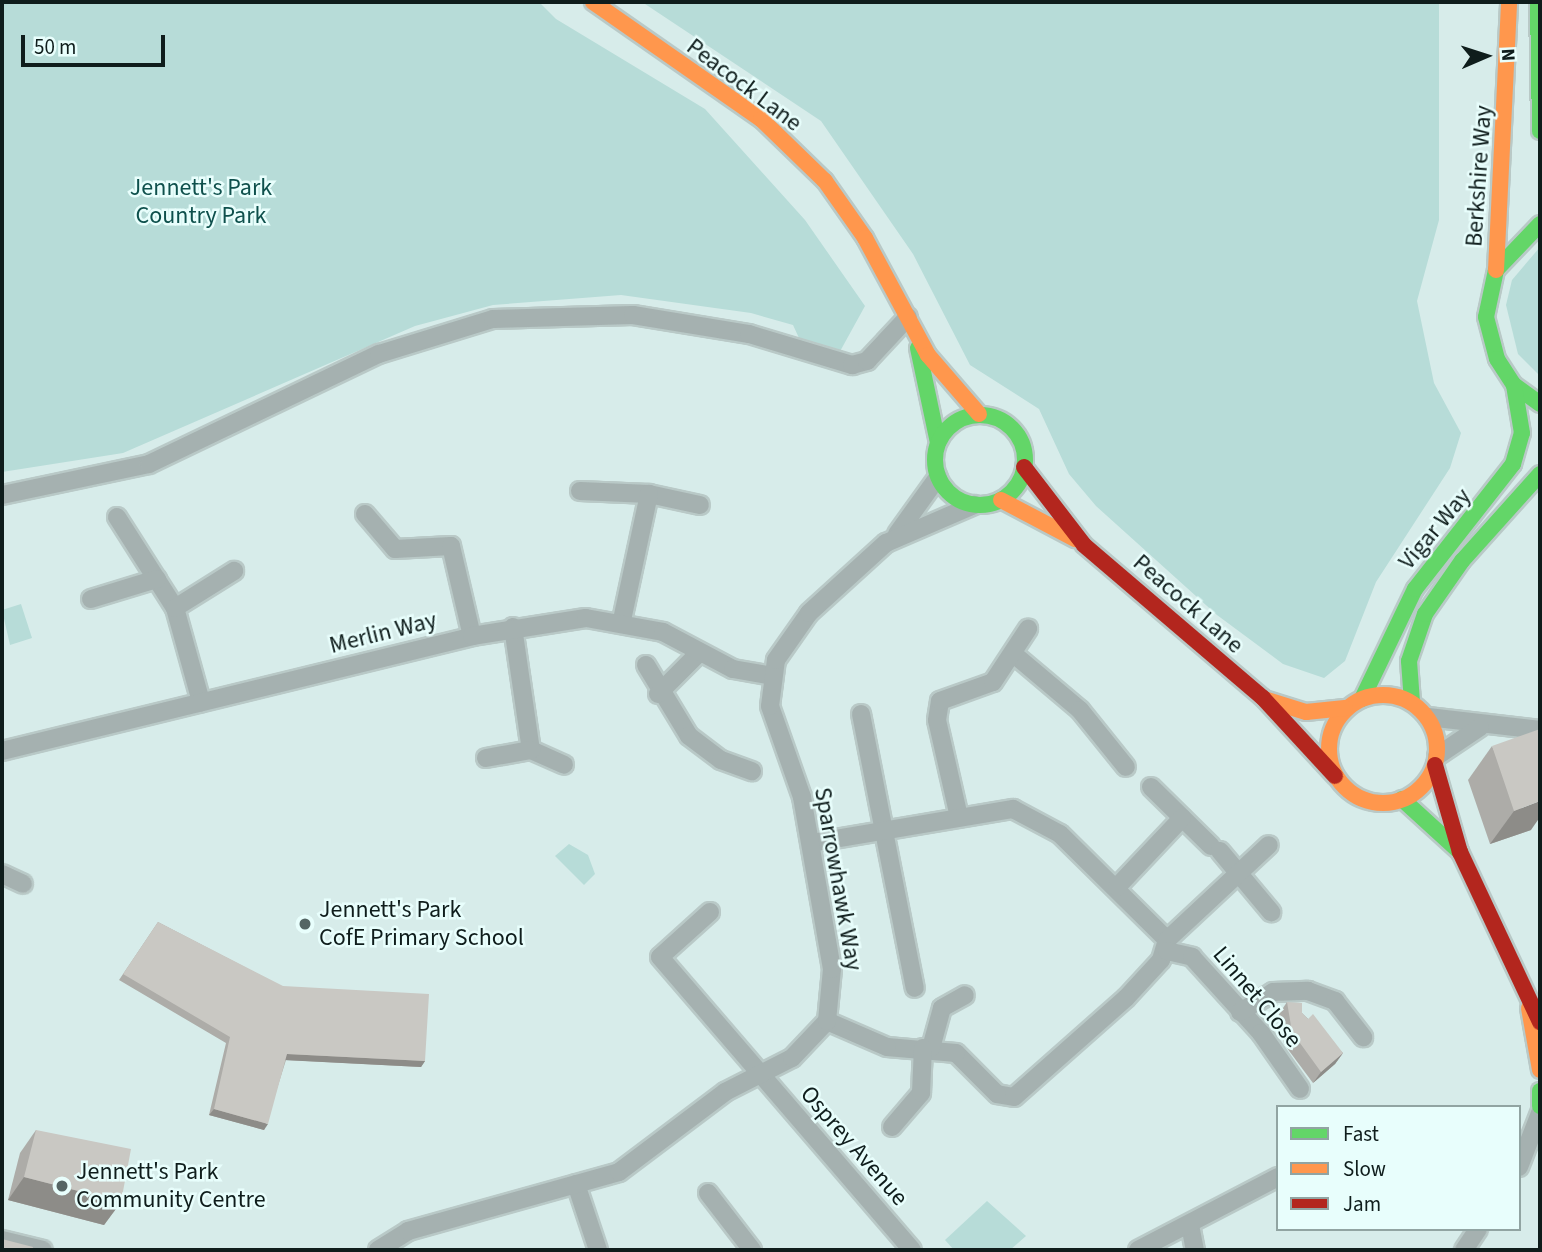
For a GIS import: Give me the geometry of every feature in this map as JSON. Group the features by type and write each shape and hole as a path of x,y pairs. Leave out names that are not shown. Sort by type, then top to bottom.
{"main road":[{"name":"Peacock Lane","path":"593,2 789,145 866,238 911,324 954,392 979,414"},
{"name":"Berkshire Way","path":"1509,2 1506,183 1487,331 1514,385"},
{"path":"1538,2 1540,131"},
{"path":"1496,270 1540,224"},
{"name":"Peacock Lane","path":"911,324 938,443"},
{"path":"1514,385 1540,404"},
{"name":"Vigar Way","path":"1362,699 1415,589 1513,464 1522,433 1514,385"},
{"path":"979,414 1014,430 1024,467 1001,500 974,505 952,496 938,477 938,443 954,422 979,414"},
{"name":"Peacock Lane","path":"1024,467 1084,545 1263,698 1335,776"},
{"name":"Vigar Way","path":"1412,702 1409,662 1425,614 1462,561 1540,474"},
{"name":"Peacock Lane","path":"1001,500 1084,545"},
{"path":"1436,761 1424,785 1402,799 1365,800 1335,776 1329,736 1345,708 1362,699 1381,695 1412,702 1429,717 1436,761 1460,852 1529,1008 1540,1070"},
{"name":"Peacock Lane","path":"1263,698 1306,712 1345,708"},
{"path":"1402,799 1460,852"},
{"path":"1529,1008 1540,1022"},
{"path":"1540,1091 1540,1106"}],"street":[{"path":"2,495 149,464 421,338 517,316 633,315 749,334 852,365 867,361 911,324"},
{"name":"Sparrowhawk Way","path":"827,1021 832,969 802,797 776,734 772,676 789,636 809,613 894,537 938,477"},
{"path":"580,491 649,494 700,505"},
{"path":"622,620 649,494"},
{"name":"Sparrowhawk Way","path":"894,537 974,505"},
{"path":"365,514 396,550 451,546 472,636"},
{"path":"117,517 175,608 201,702"},
{"path":"175,608 234,571"},
{"path":"91,599 156,579"},
{"name":"Merlin Way","path":"2,751 513,627 622,620 663,632 698,654 772,676"},
{"path":"513,627 531,750"},
{"path":"959,817 937,720 940,701 993,682 1016,656 1028,629"},
{"path":"658,694 698,654"},
{"path":"1016,656 1080,710 1126,767"},
{"path":"646,665 658,694 689,736 721,760 752,772"},
{"path":"860,714 915,988"},
{"path":"1429,717 1480,727 1540,730"},
{"path":"1436,761 1480,727"},
{"path":"486,758 531,750 564,765"},
{"path":"1151,787 1216,848 1271,912"},
{"path":"811,843 1013,809 1035,817 1117,887 1167,945"},
{"path":"1117,887 1182,818"},
{"path":"378,1250 408,1231 576,1184 636,1163 696,1112 761,1072 792,1058 827,1021 877,1044 927,1048 965,1058 997,1094 1014,1097 1126,998 1167,945 1269,845"},
{"path":"2,874 23,884"},
{"name":"Osprey Avenue","path":"710,912 660,957 912,1250"},
{"name":"Linnet Close","path":"1167,945 1192,957 1300,1089"},
{"path":"1240,1013 1273,992 1308,991 1335,1001 1363,1037"},
{"path":"892,1127 921,1093 927,1048 942,1008 965,995"},
{"path":"1521,1163 1540,1113"},
{"path":"1521,1165 1540,1155"},
{"path":"1138,1250 1276,1178"},
{"path":"576,1184 598,1250"},
{"path":"708,1193 752,1250"},
{"path":"1190,1225 1195,1250"},
{"path":"1464,1250 1477,1231"},
{"path":"2,1240 43,1250"}],"green space":[{"name":"Jennett's Park Country Park","path":"2,2 539,2 556,19 705,109 805,220 865,306 838,355 799,338 793,325 751,313 621,295 493,305 415,326 123,453 2,472"},
{"path":"642,2 1439,2 1439,220 1417,301 1434,383 1461,433 1450,468 1376,582 1345,661 1324,678 1283,664 1217,615 1096,506 1069,474 1039,409 970,365 913,254 821,121"},
{"path":"1540,247 1540,376 1518,354 1506,305 1512,280"},
{"path":"21,604 32,638 10,645 2,610"},
{"path":"569,844 588,855 595,874 584,885 555,856"},
{"path":"987,1201 1026,1236 1010,1250 954,1250 945,1240"}],"building":[{"path":"1540,729 1540,801 1514,811 1492,746"},
{"path":"158,922 283,986 429,994 425,1061 287,1054 268,1124 214,1109 230,1037 123,974"},
{"path":"1287,1002 1302,1003 1302,1013 1308,1019 1313,1014 1343,1053 1321,1072 1292,1032"},
{"path":"36,1130 131,1149 121,1202 24,1177"},
{"path":"2,1239 33,1247 32,1250 2,1250"}],"traffic: fast":[{"path":"1538,2 1540,131"},
{"path":"1540,224 1496,270 1486,317 1497,359 1514,385 1540,404"},
{"path":"918,348 938,443"},
{"path":"1362,699 1415,589 1513,464 1522,433 1514,385"},
{"path":"980,415 997,418 1012,428 1022,443 1025,460 1022,477 1012,492 997,502 980,505 963,502 948,492 938,477 935,460 938,443 948,428 963,418 980,415"},
{"path":"1412,702 1409,661 1425,614 1462,561 1540,474"},
{"path":"1402,799 1460,852"},
{"path":"1540,1091 1540,1106"}],"traffic: slow":[{"path":"593,2 761,119 825,181 865,238 928,355 979,414"},
{"path":"1496,270 1509,2"},
{"path":"1001,500 1075,539"},
{"path":"1383,695 1404,699 1421,711 1433,728 1437,749 1433,770 1421,787 1404,799 1383,803 1362,799 1345,787 1333,770 1329,749 1333,728 1345,711 1362,699 1383,695"},
{"path":"1267,700 1306,712 1345,708"},
{"path":"1529,1008 1540,1070"}],"traffic: jam":[{"path":"1024,467 1084,545 1263,698 1335,776"},
{"path":"1435,765 1460,852 1540,1022"}],"place":[{"name":"Jennett's Park CofE Primary School","path":"305,924"},
{"name":"Jennett's Park Community Centre","path":"62,1186"}]}
